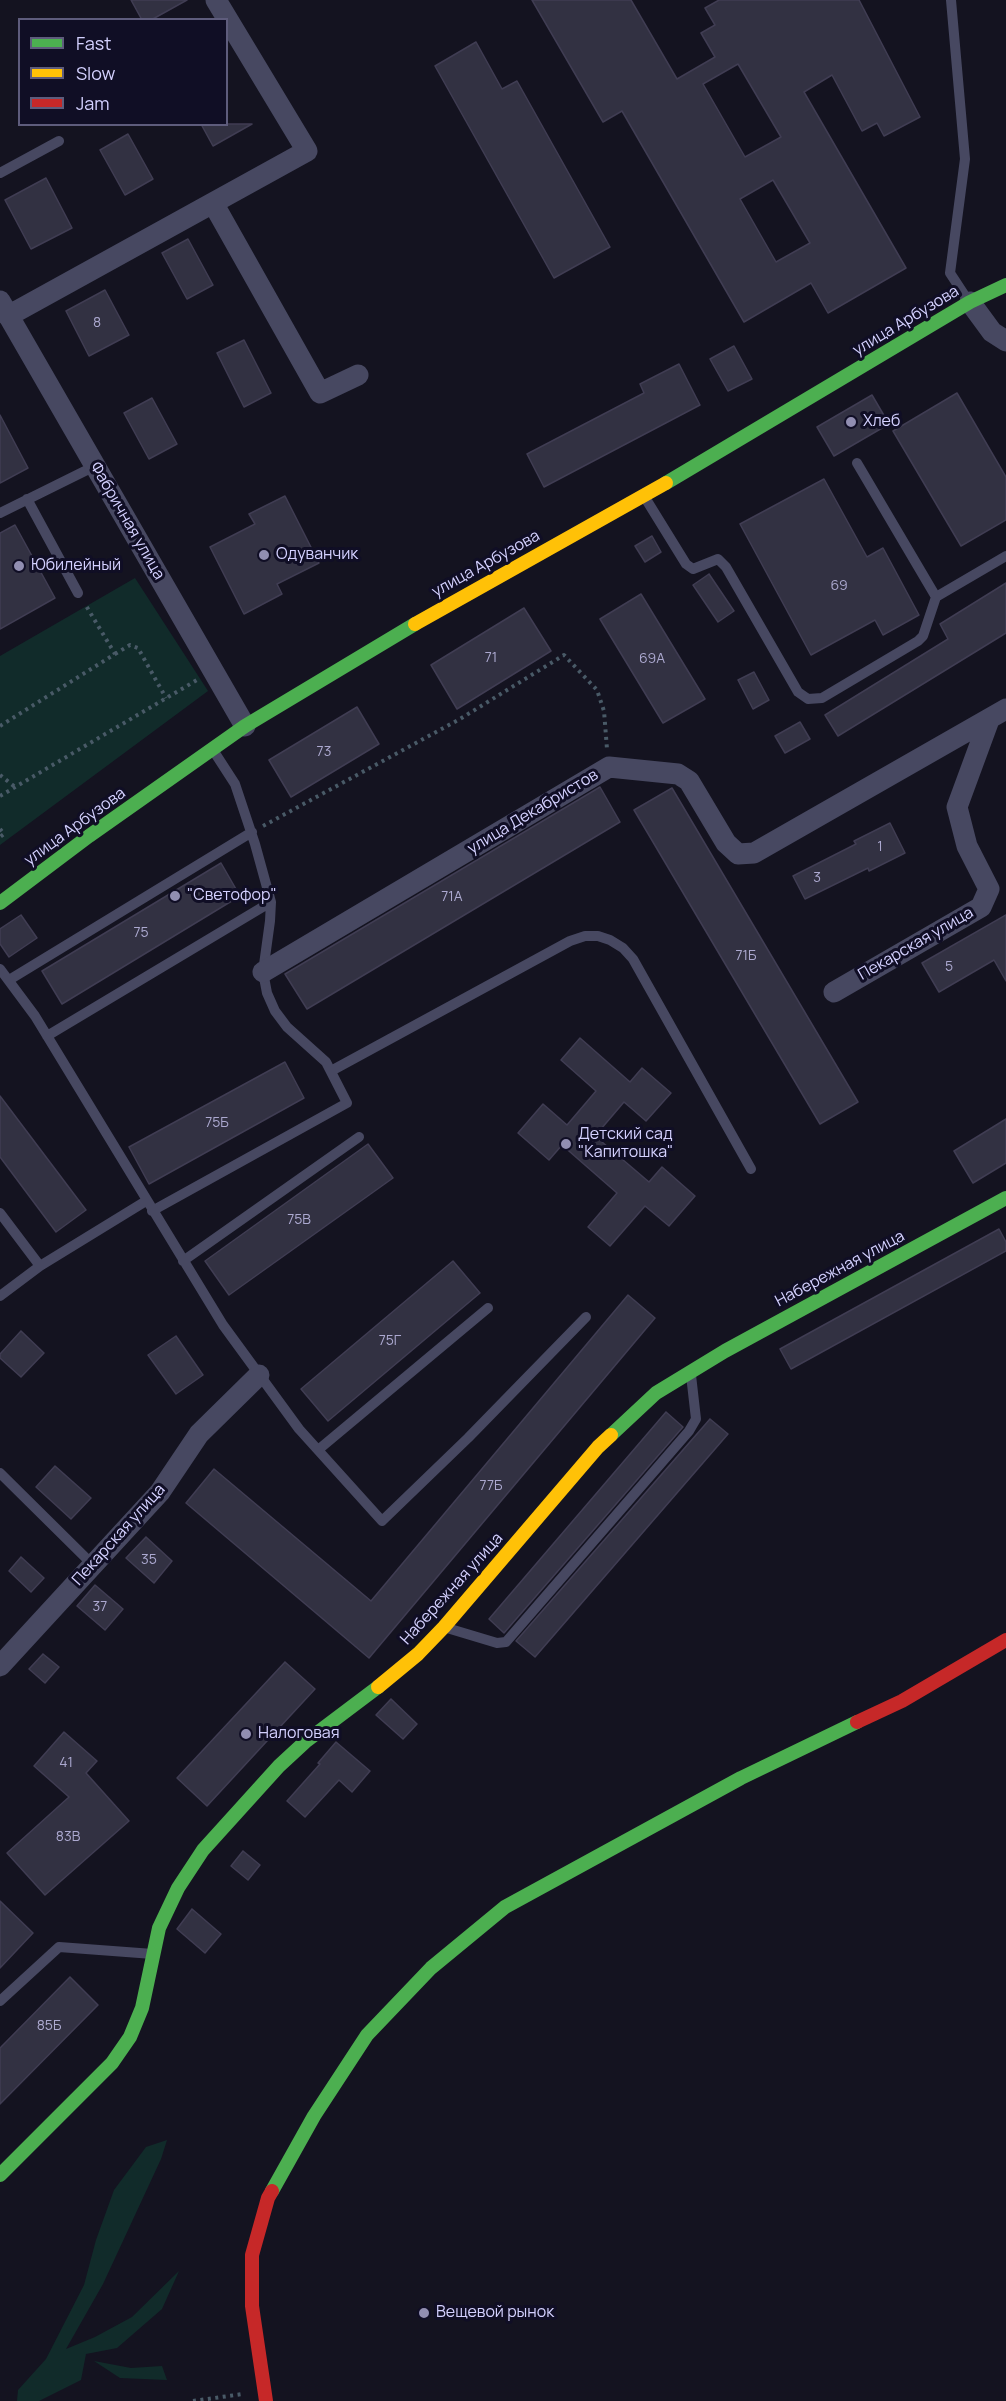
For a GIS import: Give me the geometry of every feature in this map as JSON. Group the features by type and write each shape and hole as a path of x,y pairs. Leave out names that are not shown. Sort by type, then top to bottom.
{"street":[{"name":"Фабричная улица","path":"216,0 227,18"},
{"name":"Фабричная улица","path":"228,20 306,151 213,203 4,308 245,726"},
{"path":"213,203 320,393 358,375"},
{"name":"улица Арбузова","path":"0,903 245,726 456,598 644,496 970,302 1001,287"},
{"path":"970,302 993,332 1006,341"},
{"name":"улица Декабристов","path":"263,972 609,767 678,774 689,781 726,843 738,854 754,853 997,714"},
{"name":"Пекарская улица","path":"834,992 981,907 988,889 967,846 957,807 997,714"},
{"name":"Набережная улица","path":"0,2175 112,2063 130,2037 142,2008 159,1928 178,1888 211,1842 297,1750 387,1680 444,1628 598,1447 656,1393 725,1351 1006,1198"},
{"name":"Пекарская улица","path":"0,1666 160,1492 199,1434 259,1375"},
{"path":"266,2396 252,2306 252,2255 268,2198 314,2116 367,2036 431,1968 505,1907 741,1778 902,1701 1006,1640"}],"lane":[{"path":"951,0 965,159 950,273 970,302"},
{"path":"0,173 59,141"},
{"path":"858,463 936,597"},
{"path":"0,513 95,466"},
{"path":"644,496 686,564 693,569 718,560 726,567 798,692 808,699 822,698 918,641 924,636 936,597 1006,556"},
{"path":"27,499 78,593"},
{"path":"0,1296 40,1266 149,1206 347,1103 326,1062 300,1041 275,1011 267,993 263,972 271,902 252,832 235,784 212,748"},
{"path":"9,980 252,832"},
{"path":"47,1036 271,902"},
{"path":"331,1071 570,941 585,936 598,936 623,948 633,959 751,1169"},
{"path":"0,969 47,1036 223,1325 299,1429 382,1521 468,1438 586,1317"},
{"path":"183,1261 359,1137"},
{"path":"0,1213 40,1266"},
{"path":"318,1450 488,1308"},
{"path":"444,1628 497,1643 506,1642 689,1431 696,1419 691,1372"},
{"path":"0,1473 93,1565"},
{"path":"0,2001 59,1947 154,1954"}],"path":[{"path":"78,593 116,654"},
{"path":"0,726 130,645 138,648 166,698"},
{"path":"252,832 460,719 564,655 597,690 604,711 609,767"},
{"path":"0,796 213,670"},
{"path":"0,775 15,787"},
{"path":"0,829 4,834 0,837"},
{"path":"193,2401 266,2396"}],"green space":[{"path":"135,578 208,691 0,845 0,656"},
{"path":"167,2140 161,2159 103,2284 66,2349 95,2337 132,2317 179,2271 162,2309 117,2348 86,2354 81,2380 39,2401 17,2401 18,2390 46,2359 84,2285 96,2240 114,2190 146,2147"},
{"path":"94,2361 131,2368 162,2366 167,2380 120,2378"}],"building":[{"path":"131,0 187,0 155,18 141,18"},
{"path":"532,0 631,0 677,79 715,57 701,33 715,25 705,8 719,0 859,0 920,117 884,136 877,123 862,131 832,75 804,92 906,268 828,313 811,283 744,322 622,111 603,122","holes":["738,64 781,137 745,157 703,84","773,180 810,243 776,262 740,199"]},
{"path":"476,42 502,89 517,81 610,247 554,278 435,66"},
{"path":"252,124 213,146 202,126"},
{"path":"128,134 153,179 125,195 100,150"},
{"path":"46,178 72,228 31,249 5,200"},
{"path":"188,239 213,285 187,299 162,253"},
{"path":"105,290 129,335 89,356 66,311"},
{"path":"244,340 271,393 244,407 217,353"},
{"path":"734,346 752,379 728,391 710,359"},
{"path":"679,364 700,405 544,487 527,454 644,393 640,384"},
{"path":"957,393 1006,477 1006,520 961,546 893,431"},
{"name":"Хлеб","path":"872,395 889,424 834,456 817,427"},
{"path":"152,398 177,444 149,459 124,413"},
{"path":"0,415 28,468 0,483"},
{"path":"824,479 867,557 883,548 919,615 883,635 875,620 811,655 740,524"},
{"name":"Одуванчик","path":"285,496 319,563 277,584 282,594 244,614 210,547 255,524 249,514"},
{"name":"Юбилейный","path":"15,525 55,598 0,629 0,533"},
{"path":"652,536 661,552 645,562 635,546"},
{"path":"709,574 734,611 718,622 693,585"},
{"path":"1006,583 1006,633 838,736 825,715 948,639 940,624"},
{"path":"641,594 705,699 663,723 600,619"},
{"path":"524,608 551,651 457,709 431,665"},
{"path":"754,672 769,700 753,709 738,680"},
{"path":"357,707 379,744 291,797 269,760"},
{"path":"800,722 810,739 785,753 775,736"},
{"path":"600,787 620,822 307,1009 285,974"},
{"path":"672,788 858,1102 820,1124 634,810"},
{"path":"890,823 905,853 869,871 868,868 805,899 793,876 856,844 854,841"},
{"path":"221,863 240,896 62,1004 42,971"},
{"path":"21,915 37,938 9,957 0,944 0,929"},
{"path":"1006,915 1006,981 994,960 939,992 922,963"},
{"path":"580,1038 630,1082 642,1068 671,1093 646,1121 624,1102 595,1136 649,1182 662,1167 695,1196 669,1226 645,1206 610,1246 588,1227 617,1193 562,1145 549,1160 518,1133 543,1104 567,1125 596,1091 561,1060"},
{"path":"285,1062 304,1098 149,1184 129,1147"},
{"path":"0,1096 86,1210 56,1232 0,1157"},
{"path":"1006,1119 1006,1163 973,1183 954,1151"},
{"path":"368,1144 393,1178 229,1295 205,1261"},
{"path":"999,1229 1006,1242 1006,1251 791,1369 780,1349"},
{"path":"453,1261 480,1293 328,1421 301,1389"},
{"path":"628,1295 655,1318 369,1658 186,1503 214,1469 371,1601"},
{"path":"21,1331 44,1353 21,1377 0,1358 0,1354"},
{"path":"176,1336 203,1375 176,1394 148,1355"},
{"path":"666,1412 683,1427 504,1633 489,1619"},
{"path":"710,1419 728,1434 535,1657 516,1641"},
{"path":"55,1466 91,1498 71,1519 36,1487"},
{"path":"146,1537 172,1561 154,1583 126,1558"},
{"path":"21,1557 44,1578 31,1592 9,1571"},
{"path":"95,1585 123,1609 105,1630 77,1606"},
{"path":"43,1654 59,1667 45,1683 29,1669"},
{"name":"Налоговая","path":"285,1662 315,1689 207,1806 177,1778"},
{"path":"391,1699 417,1724 403,1739 376,1715"},
{"path":"64,1732 97,1761 86,1773 129,1821 45,1895 7,1853 69,1797 34,1766"},
{"path":"336,1742 370,1771 352,1792 339,1780 305,1817 287,1801"},
{"path":"243,1851 260,1865 248,1880 231,1866"},
{"path":"0,1901 33,1933 0,1968"},
{"path":"192,1909 221,1934 205,1953 177,1929"},
{"path":"70,1977 98,2005 0,2104 0,2048"}],"traffic: fast":[{"path":"666,483 970,302 1006,285"},
{"path":"0,903 89,836 245,726 415,624"},
{"path":"611,1435 656,1393 725,1351 1006,1198"},
{"path":"0,2175 112,2063 130,2037 142,2008 159,1928 178,1888 203,1850 279,1766 305,1742 378,1687"},
{"path":"272,2191 314,2116 367,2035 431,1968 505,1907 741,1778 857,1722"}],"traffic: slow":[{"path":"415,624 666,483"},
{"path":"378,1687 418,1654 444,1627 598,1447 611,1435"}],"traffic: jam":[{"path":"857,1722 902,1701 1006,1640"},
{"path":"266,2401 252,2306 252,2255 272,2191"}],"place":[{"name":"Хлеб","path":"851,422"},
{"name":"Одуванчик","path":"264,555"},
{"name":"Юбилейный","path":"19,566"},
{"name":"\"Светофор\"","path":"175,896"},
{"name":"Детский сад \"Капитошка\"","path":"566,1144"},
{"name":"Налоговая","path":"246,1734"},
{"name":"Вещевой рынок","path":"424,2313"}]}
